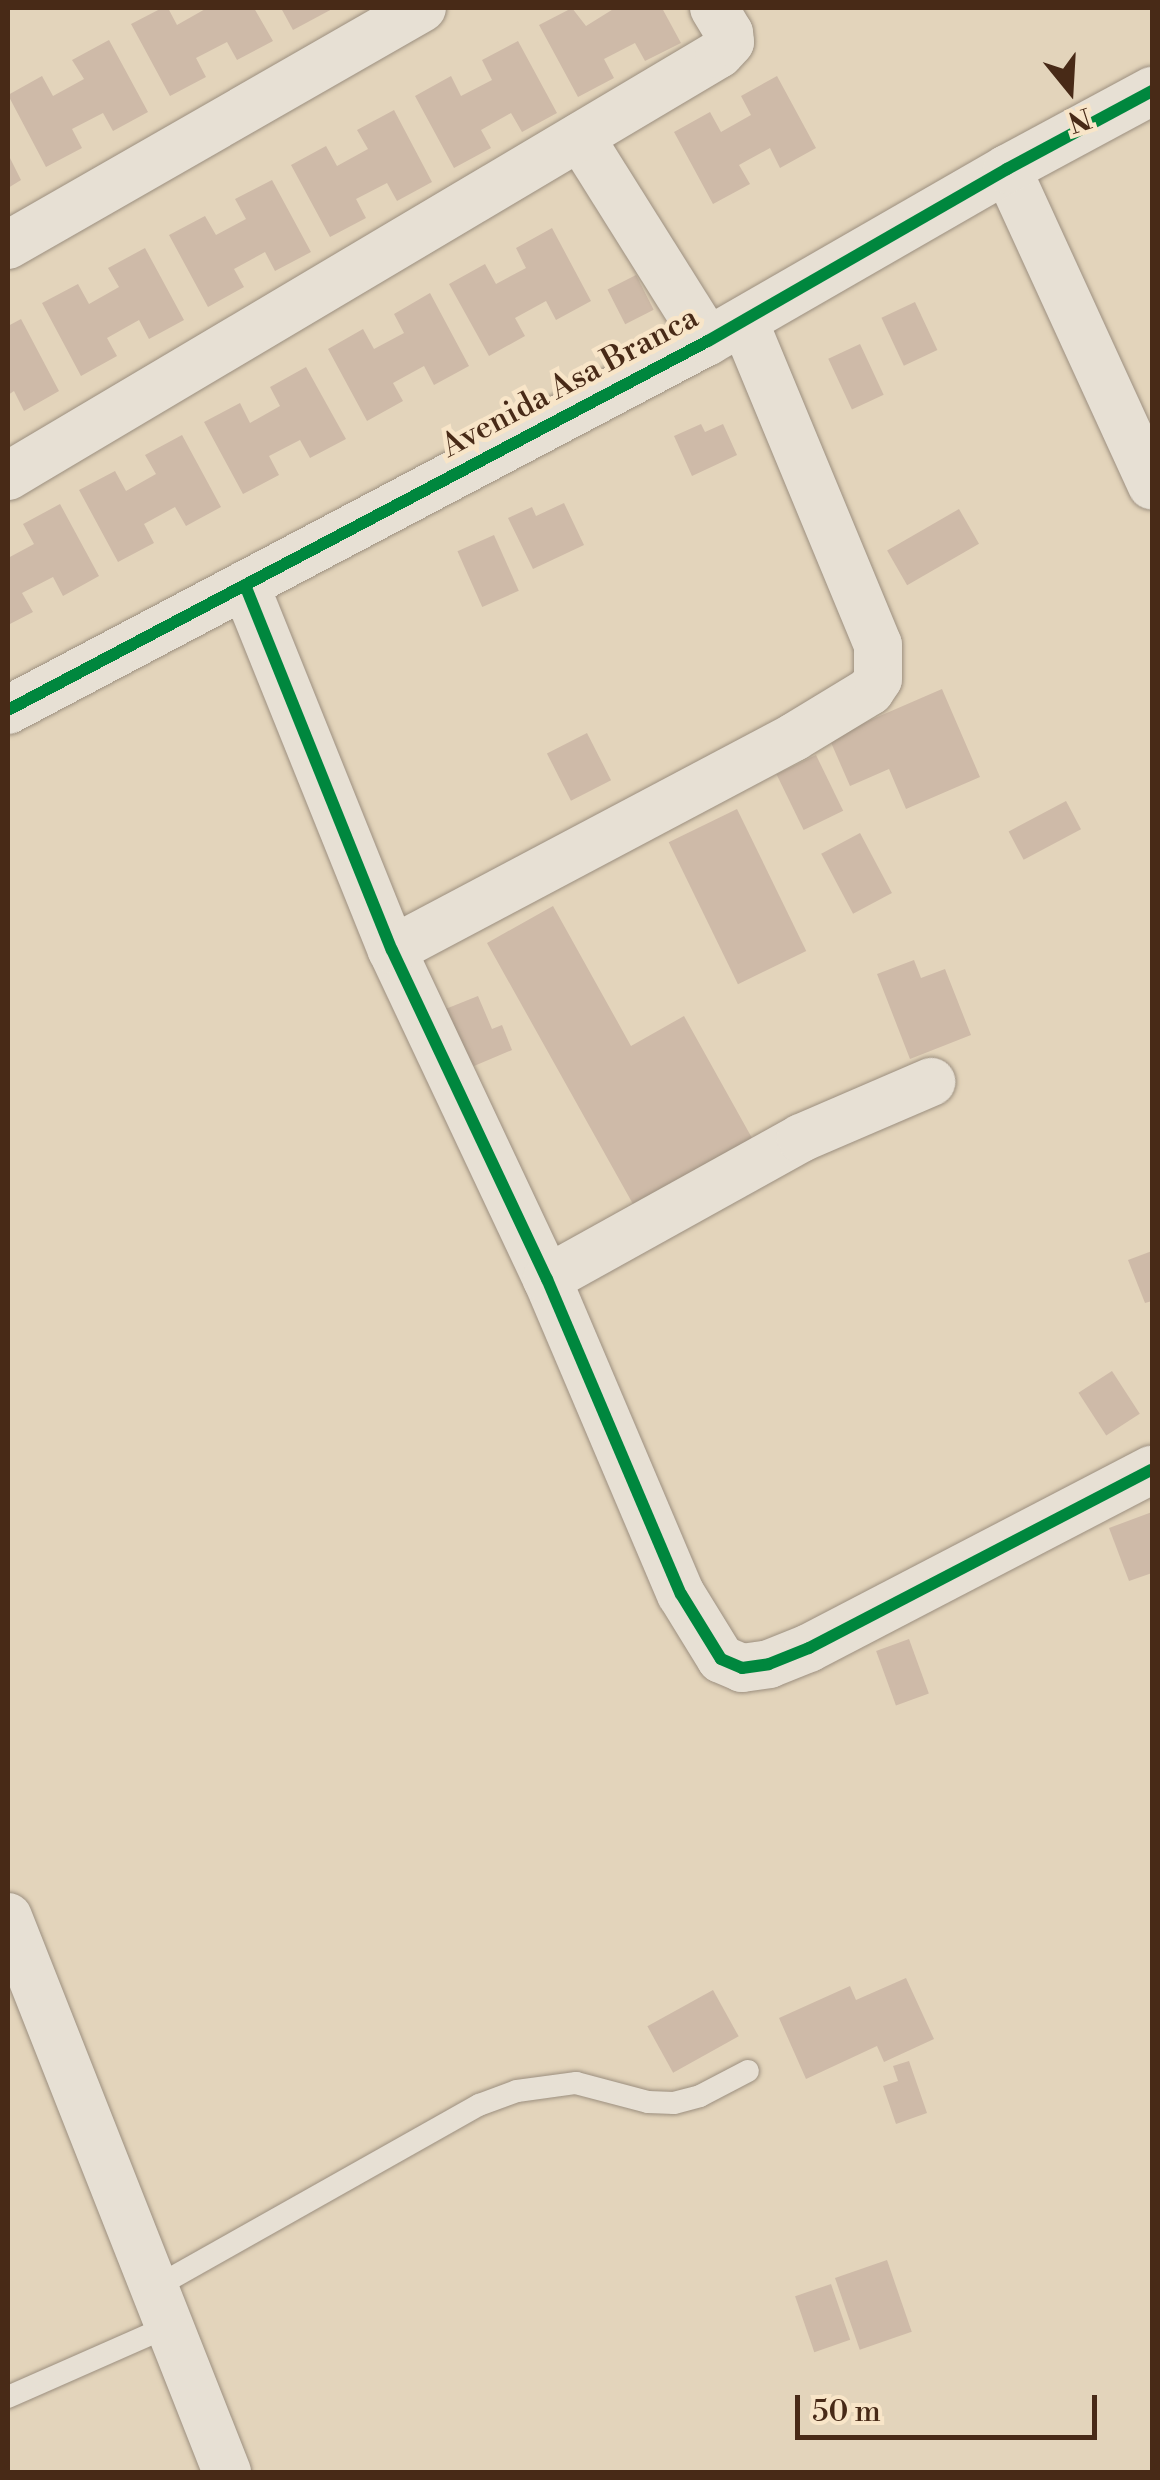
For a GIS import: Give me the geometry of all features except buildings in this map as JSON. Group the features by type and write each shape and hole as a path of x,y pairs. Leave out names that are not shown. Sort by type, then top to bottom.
{"street":[{"path":"8,245 422,8"},
{"path":"8,476 726,48 729,33 714,8"},
{"name":"Avenida Asa Branca","path":"8,710 726,331 1006,169 1152,92"},
{"path":"392,950 794,737 858,699 878,679 878,645 726,331 580,137"},
{"path":"1006,169 1152,485"},
{"path":"245,585 392,950 546,1279 681,1594 720,1659 742,1668 769,1664 809,1648 1151,1470"},
{"path":"546,1279 801,1138 931,1082"},
{"path":"8,1917 227,2472"}],"lane":[{"path":"8,2397 162,2307 480,2105 516,2091 576,2083 648,2102 674,2102 700,2096 748,2071"}],"cycle path":[{"path":"8,710 708,341 1007,169 1152,91"},
{"path":"245,585 392,950 547,1279 681,1594 721,1659 742,1668 769,1664 809,1648 1151,1470"}]}
